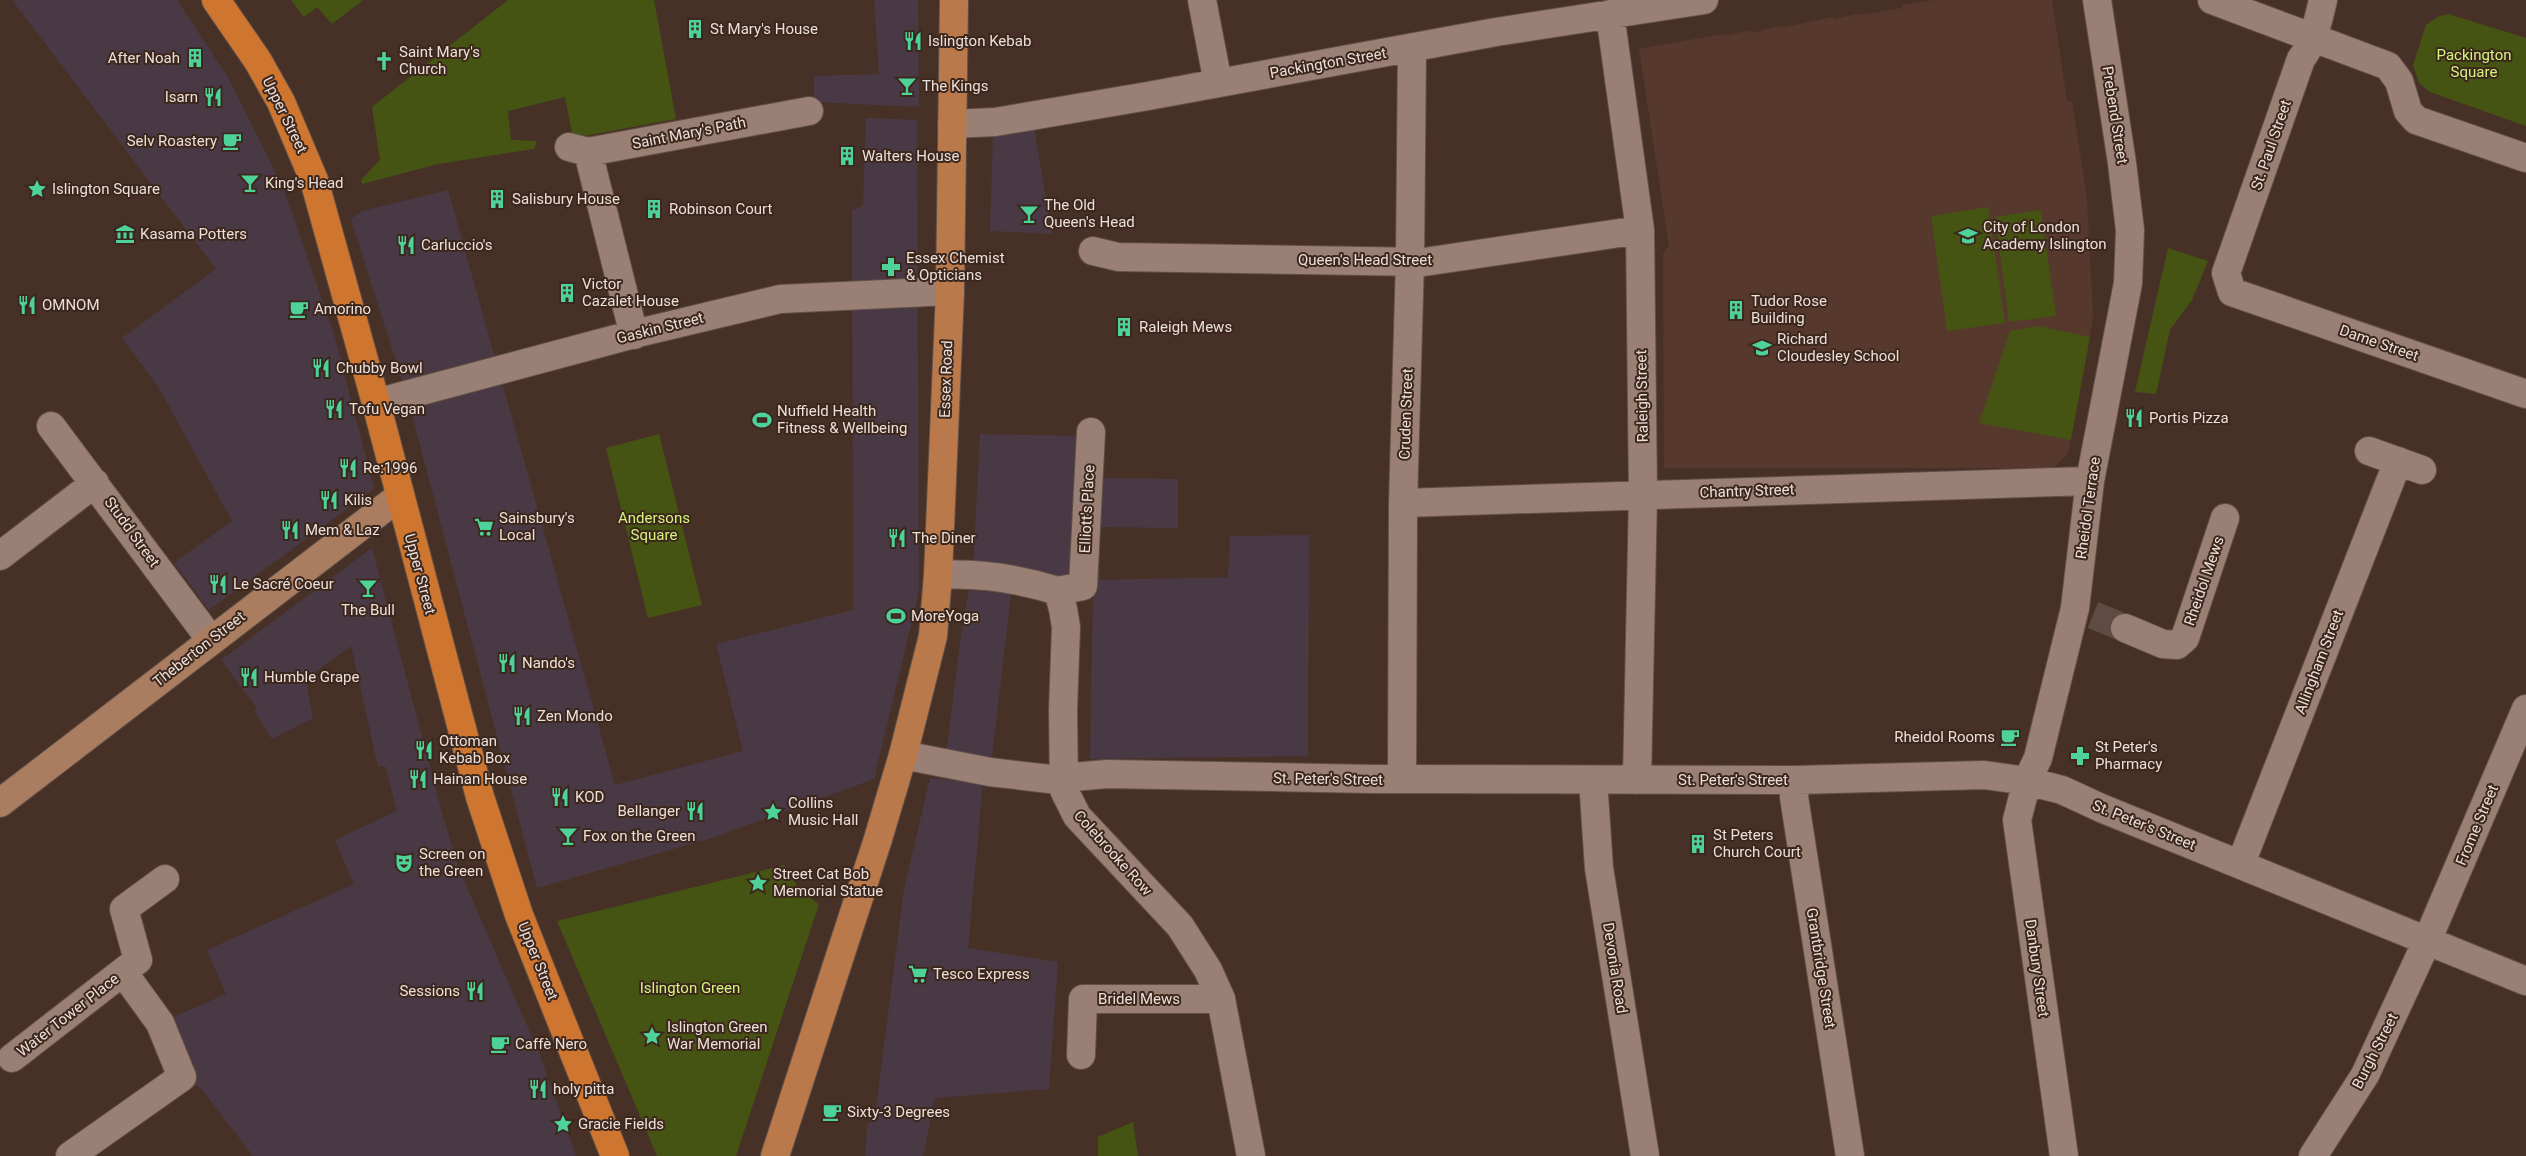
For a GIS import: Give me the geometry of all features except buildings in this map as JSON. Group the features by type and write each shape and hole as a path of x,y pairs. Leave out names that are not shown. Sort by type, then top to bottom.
{"highway":[{"name":"Upper Street","path":"216,0 258,61 299,141 314,180 376,403 480,797 519,916 615,1156"}],"main road":[{"name":"Essex Road","path":"903,755 933,636 938,575 950,291 954,0"},
{"path":"775,1156 849,932 903,755"}],"street":[{"path":"1202,0 1218,83"},
{"name":"Packington Street","path":"952,124 995,122 1412,48 1704,0"},
{"name":"Prebend Street","path":"2096,0 2122,163 2130,230"},
{"path":"2212,0 2388,66 2399,81 2408,111 2416,120 2526,158"},
{"name":"St. Paul Street","path":"2232,292 2226,273 2301,60 2307,52 2312,39 2323,0"},
{"name":"Raleigh Street","path":"1610,14 1640,230 1643,495 1637,780"},
{"name":"Cruden Street","path":"1402,779 1403,503 1410,261 1412,48"},
{"name":"Saint Mary's Path","path":"634,335 578,149 809,111"},
{"name":"Queen's Head Street","path":"1110,261 1424,262 1640,230"},
{"name":"Rheidol Terrace","path":"2027,781 2038,758 2084,612 2090,481 2106,393 2124,316 2128,282 2130,230"},
{"name":"Gaskin Street","path":"376,403 634,335 780,299 950,291"},
{"name":"Dame Street","path":"2232,292 2526,394"},
{"name":"Studd Street","path":"51,426 211,640"},
{"name":"Elliott's Place","path":"1070,588 1091,432"},
{"name":"Allingham Street","path":"2241,863 2410,466 2369,451"},
{"name":"Chantry Street","path":"1403,503 2090,481"},
{"path":"0,556 95,483"},
{"name":"Theberton Street","path":"0,803 400,496"},
{"name":"Rheidol Mews","path":"2125,628 2163,644 2177,645 2185,638 2225,518"},
{"path":"938,575 962,574 1070,588"},
{"name":"Colebrooke Row","path":"1070,588 1064,608 1066,627 1062,777 1068,800 1077,816 1180,926 1208,970 1221,999 1251,1156"},
{"name":"Frome Street","path":"2428,941 2526,709"},
{"name":"St. Peter's Street","path":"903,755 990,772 1050,779 1107,774 1593,780 1796,780 1984,775 2027,781 2062,790 2101,808 2241,863 2526,981"},
{"name":"Devonia Road","path":"1593,780 1599,868 1645,1156"},
{"name":"Grantbridge Street","path":"1796,780 1794,797 1850,1156"},
{"name":"Danbury Street","path":"2027,781 2017,820 2064,1156"},
{"name":"Water Tower Place","path":"12,1058 138,960 124,909 164,879"},
{"name":"Burgh Street","path":"2313,1156 2364,1075 2428,941"},
{"path":"70,1156 182,1077 160,1023 123,972"},
{"name":"Bridel Mews","path":"1081,1055 1083,999 1221,999"}],"shaded area":[{"path":"12,0 177,0 229,79 284,190 334,334 374,489 209,610 174,563 232,521 159,388 122,338 216,269"},
{"path":"874,0 918,0 919,107 814,102 814,76 879,74"},
{"name":"City of London Academy Islington","path":"1934,0 2052,0 2067,101 2072,101 2087,199 2093,318 2068,453 2056,466 2047,468 1664,468 1663,254 1669,246 1639,49 1751,30 1752,33 1779,26 1779,28 1833,17 1834,19 1861,13 1861,15 1902,8 1902,5"},
{"path":"866,118 917,120 919,592 874,779 712,838 537,888 408,400 351,219 362,211 448,190 615,785 743,751 716,644 853,610 852,210 863,206"},
{"path":"1034,128 1052,234 990,231 993,135"},
{"path":"980,434 1084,436 1080,577 1017,576 973,569"},
{"path":"1095,478 1178,479 1178,528 1099,527 1100,580 1228,577 1230,536 1309,535 1308,756 1090,759"},
{"path":"372,548 443,816 459,869 539,1053 576,1156 253,1156 201,1088 182,1077 160,1023 226,994 207,950 354,884 335,840 397,811 385,766 378,767 351,646 306,679 313,718 272,739 254,711 257,708 221,660"},
{"path":"969,590 1011,594 991,765 946,755 960,641"},
{"path":"930,778 983,783 968,948 1058,962 1049,1089 935,1098 923,1156 865,1156 867,1125 875,1116 904,889"}],"green space":[{"path":"291,0 363,0 332,24 317,7 304,17"},
{"path":"508,0 654,0 676,119 573,138 565,97 508,111 511,140 537,141 534,149 438,164 362,184 361,180 380,160 372,107"},
{"name":"Packington Square","path":"2448,14 2526,38 2526,126 2430,92 2419,83 2413,65 2426,25 2437,17"},
{"path":"1988,207 2005,323 1947,331 1931,216"},
{"path":"2041,210 2056,316 2009,322 1995,217"},
{"path":"2168,248 2208,261 2192,300 2170,330 2156,394 2135,392"},
{"path":"2038,326 2090,337 2071,440 1979,423 2010,331"},
{"name":"Andersons Square","path":"659,434 702,605 648,618 606,448"},
{"name":"Islington Green","path":"784,865 800,891 819,904 736,1156 657,1156 557,921"},
{"path":"1133,1122 1138,1156 1098,1156 1098,1137"}],"tunnel":[{"path":"2093,615 2125,628"}],"place":[{"name":"St Mary's House","path":"695,29"},
{"name":"Islington Kebab","path":"913,41"},
{"name":"After Noah","path":"195,58"},
{"name":"Saint Mary's Church","path":"384,61"},
{"name":"The Kings","path":"907,86"},
{"name":"Isarn","path":"213,97"},
{"name":"Selv Roastery","path":"232,141"},
{"name":"Walters House","path":"847,156"},
{"name":"King's Head","path":"250,183"},
{"name":"Islington Square","path":"37,189"},
{"name":"Salisbury House","path":"497,199"},
{"name":"Robinson Court","path":"654,209"},
{"name":"The Old Queen's Head","path":"1029,214"},
{"name":"Kasama Potters","path":"125,234"},
{"name":"City of London Academy Islington","path":"1968,236"},
{"name":"Carluccio's","path":"406,245"},
{"name":"Essex Chemist & Opticians","path":"891,267"},
{"name":"Victor Cazalet House","path":"567,293"},
{"name":"OMNOM","path":"27,305"},
{"name":"Amorino","path":"299,309"},
{"name":"Tudor Rose Building","path":"1736,310"},
{"name":"Raleigh Mews","path":"1124,327"},
{"name":"Richard Cloudesley School","path":"1762,348"},
{"name":"Chubby Bowl","path":"321,368"},
{"name":"Tofu Vegan","path":"334,409"},
{"name":"Portis Pizza","path":"2134,418"},
{"name":"Nuffield Health Fitness & Wellbeing","path":"762,420"},
{"name":"Re:1996","path":"348,468"},
{"name":"Kilis","path":"329,500"},
{"name":"Sainsbury's Local","path":"484,527"},
{"name":"Mem & Laz","path":"290,530"},
{"name":"The Diner","path":"897,538"},
{"name":"Le Sacré Coeur","path":"218,584"},
{"name":"The Bull","path":"368,588"},
{"name":"MoreYoga","path":"896,616"},
{"name":"Nando's","path":"507,663"},
{"name":"Humble Grape","path":"249,677"},
{"name":"Zen Mondo","path":"522,716"},
{"name":"Rheidol Rooms","path":"2010,737"},
{"name":"Ottoman Kebab Box","path":"424,750"},
{"name":"St Peter's Pharmacy","path":"2080,756"},
{"name":"Hainan House","path":"418,779"},
{"name":"KOD","path":"560,797"},
{"name":"Bellanger","path":"695,811"},
{"name":"Collins Music Hall","path":"773,812"},
{"name":"Fox on the Green","path":"568,836"},
{"name":"St Peters Church Court","path":"1698,844"},
{"name":"Screen on the Green","path":"404,863"},
{"name":"Street Cat Bob Memorial Statue","path":"758,883"},
{"name":"Tesco Express","path":"918,974"},
{"name":"Sessions","path":"475,991"},
{"name":"Islington Green War Memorial","path":"652,1036"},
{"name":"Caffè Nero","path":"500,1044"},
{"name":"holy pitta","path":"538,1089"},
{"name":"Sixty-3 Degrees","path":"832,1112"},
{"name":"Gracie Fields","path":"563,1124"}]}
